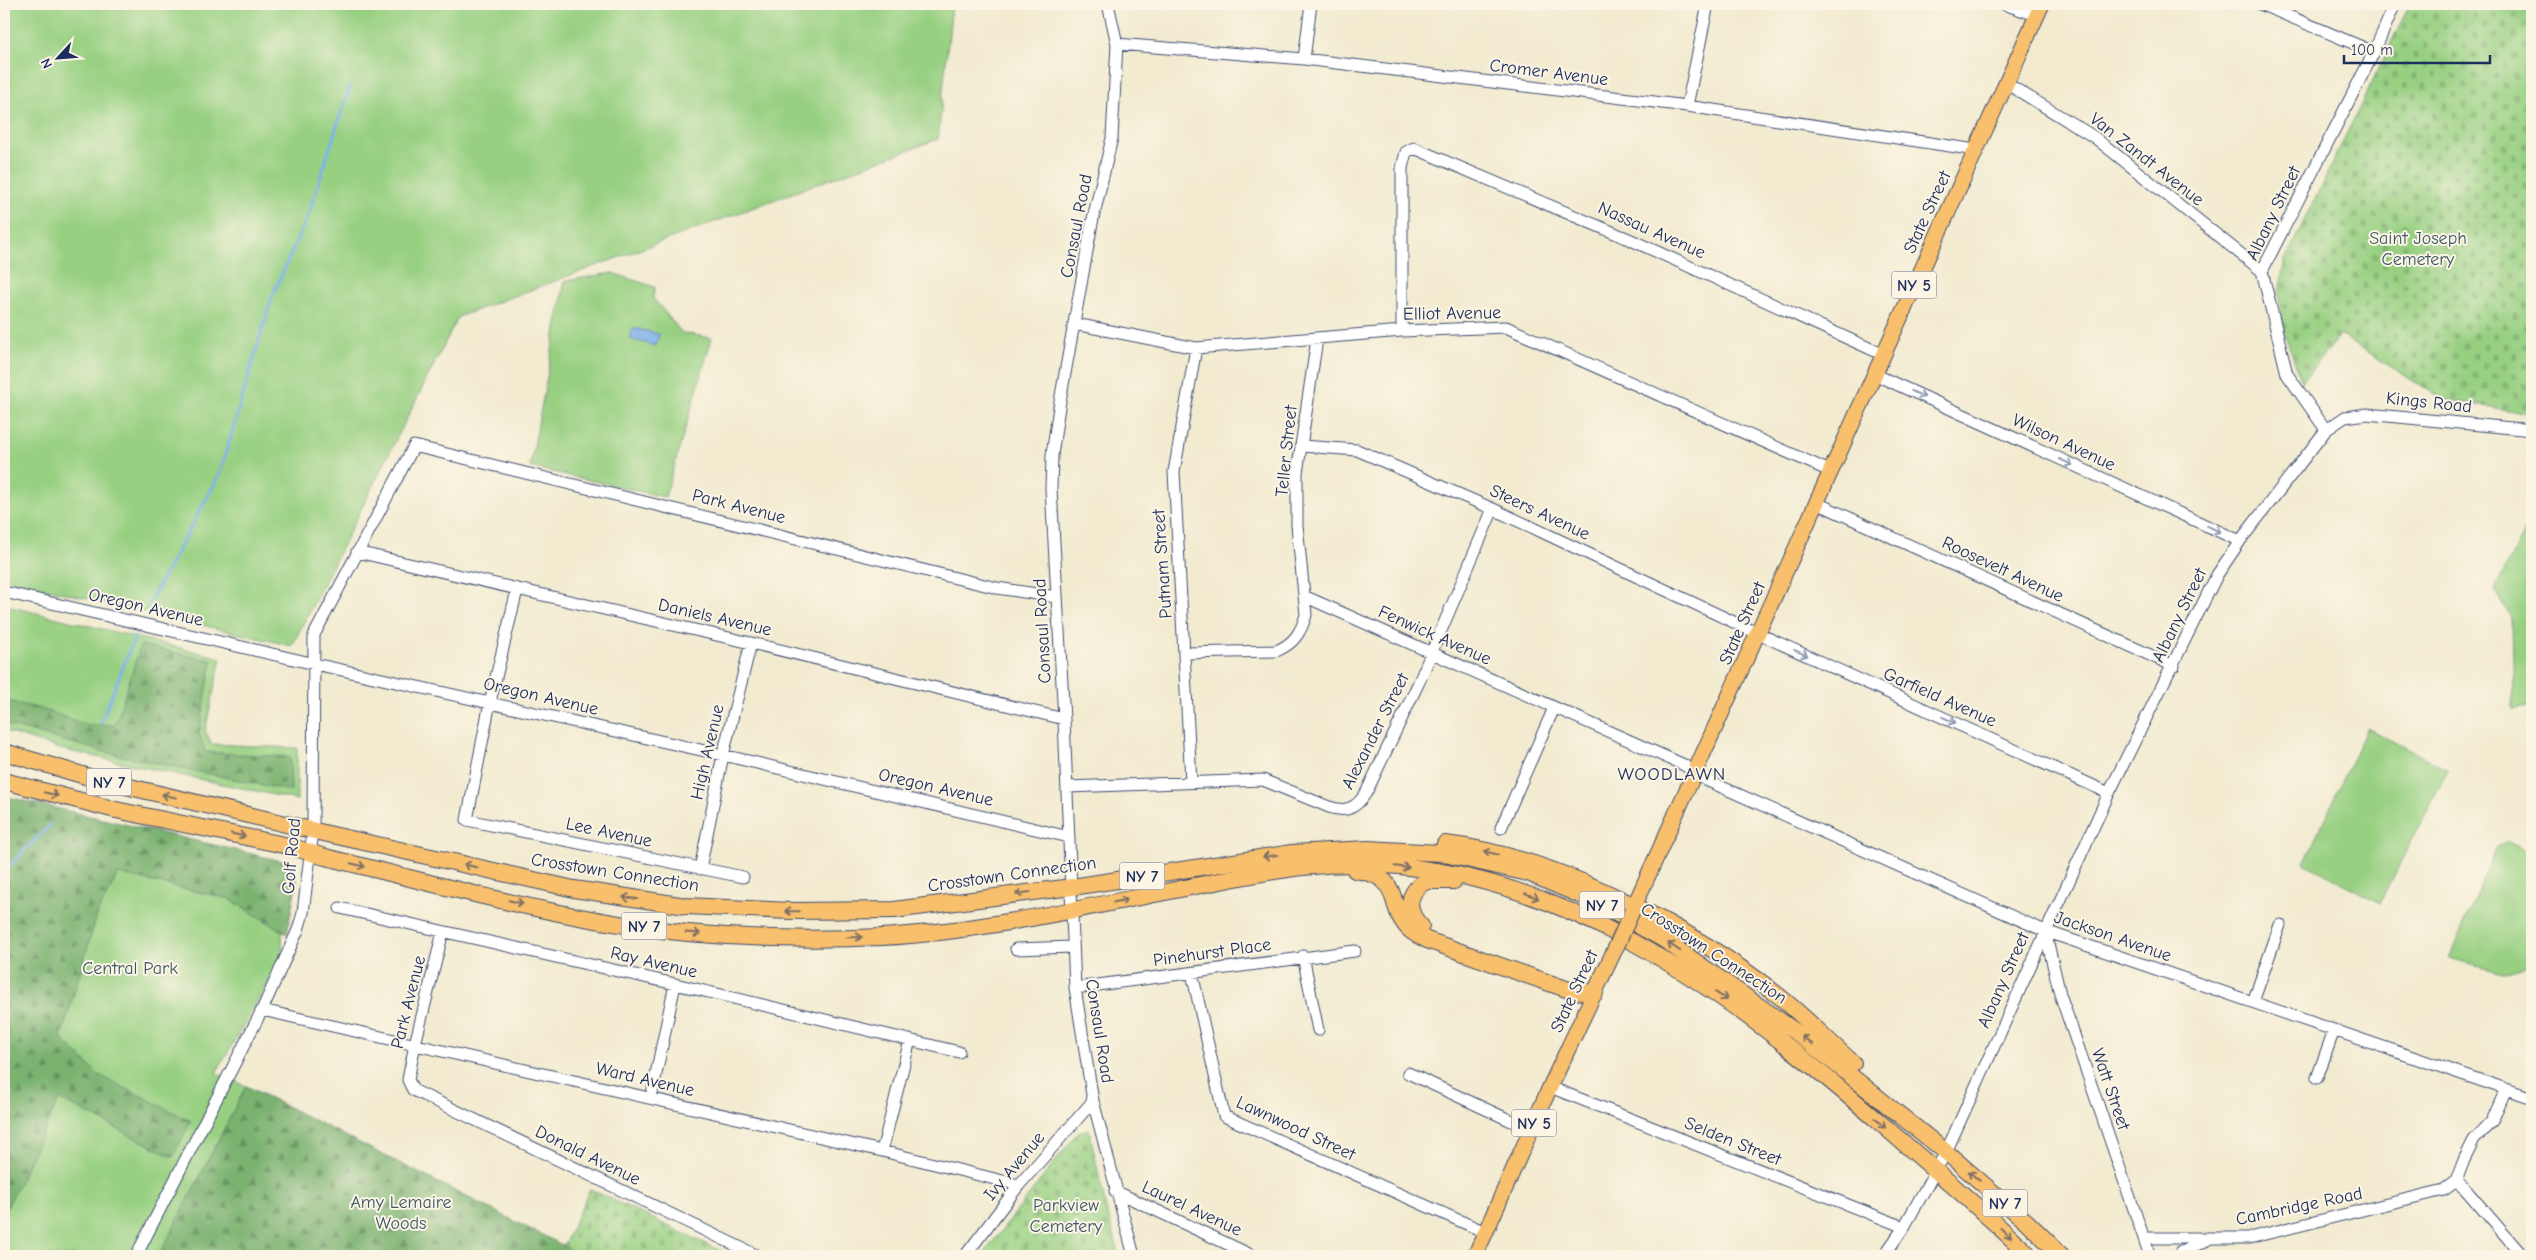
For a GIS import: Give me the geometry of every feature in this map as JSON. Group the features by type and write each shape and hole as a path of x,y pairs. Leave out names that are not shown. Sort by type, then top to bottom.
{"highway":[{"name":"Crosstown Connection","path":"4,752 96,778 313,830 574,889 686,906 790,911 894,910 1072,888 1292,853 1368,848 1440,854 1528,873 1594,901 1663,939 1742,993 1796,1032 1946,1152 2027,1222 2062,1256"},
{"name":"Crosstown Connection","path":"4,781 116,810 270,842 569,914 685,932 784,939 883,936 984,926 1303,867 1369,863 1439,870 1516,890 1596,923 1685,973 1732,1003 1770,1032 1934,1170 2030,1256"},
{"path":"1292,853 1358,841 1396,840 1448,844 1492,852 1562,874 1634,909 1722,956 1781,998 1900,1105 1927,1137"},
{"path":"1303,867 1358,871 1379,876 1392,889 1398,911 1410,930 1427,940 1572,991 1595,993"},
{"path":"1485,882 1426,881 1412,895 1409,904 1411,914 1431,934 1576,981 1595,993"}],"main road":[{"name":"State Street","path":"1475,1256 1550,1086 1696,774 1757,633 1832,472 1882,354 2039,10"}],"street":[{"name":"Consaul Road","path":"1108,4 1117,44 1112,138 1092,223 1052,455 1051,489 1070,838 1072,947 1075,988 1093,1100 1115,1191 1134,1256"},
{"path":"1304,59 1311,4"},
{"path":"1687,106 1708,4"},
{"path":"2004,4 2039,10"},
{"path":"2260,4 2374,52"},
{"name":"Albany Street","path":"1884,1256 1904,1227 1934,1170 1946,1152 2109,793 2174,666 2217,575 2240,541 2326,430 2287,374 2262,272 2374,52 2395,4"},
{"name":"Cromer Avenue","path":"1117,44 1304,59 1687,106 1976,150"},
{"name":"Van Zandt Avenue","path":"2006,83 2094,137 2262,272"},
{"name":"Nassau Avenue","path":"1402,331 1402,178 1406,152 1414,148 1423,150 1631,240 1882,354"},
{"name":"Elliot Avenue","path":"1076,324 1196,348 1402,331 1506,327 1832,472"},
{"name":"Teller Street","path":"1304,596 1297,525 1297,472 1317,339"},
{"name":"Putnam Street","path":"1191,781 1174,472 1196,348"},
{"name":"Wilson Avenue","path":"1874,374 2240,541"},
{"name":"Kings Road","path":"2326,430 2345,417 2367,414 2532,430"},
{"name":"Park Avenue","path":"414,446 997,588 1057,597"},
{"name":"Golf Road","path":"136,1256 262,1010 298,930 303,913 313,830 314,635 414,446"},
{"name":"Steers Avenue","path":"1302,446 1357,450 1493,509 1757,633"},
{"name":"Roosevelt Avenue","path":"1817,503 2174,666"},
{"name":"Alexander Street","path":"1067,786 1263,780 1329,807 1338,810 1350,810 1360,802 1366,792 1432,652 1493,509"},
{"name":"Daniels Avenue","path":"357,552 751,643 1064,719"},
{"path":"490,702 517,590"},
{"name":"Oregon Avenue","path":"4,592 315,664 724,755 1070,838"},
{"path":"1185,653 1276,651 1287,647 1302,627 1306,615 1304,596"},
{"name":"Fenwick Avenue","path":"1304,596 1684,765 1696,774"},
{"name":"Garfield Avenue","path":"1757,633 2109,793"},
{"name":"High Avenue","path":"700,869 724,755 751,643"},
{"name":"Lee Avenue","path":"490,702 468,820 700,869 743,876"},
{"path":"1500,828 1554,708"},
{"name":"Jackson Avenue","path":"1696,774 2045,931 2532,1098"},
{"name":"Ray Avenue","path":"340,908 675,984 959,1052"},
{"path":"2253,1002 2280,925"},
{"name":"Watt Street","path":"2045,931 2060,994 2150,1256"},
{"name":"Park Avenue","path":"408,1080 443,932"},
{"path":"1016,949 1072,947"},
{"name":"Pinehurst Place","path":"1075,988 1192,974 1303,956 1355,951"},
{"path":"1303,956 1318,1030"},
{"name":"Lawnwood Street","path":"1192,974 1224,1116 1485,1232"},
{"path":"651,1098 675,984"},
{"name":"Ward Avenue","path":"262,1010 882,1151 1019,1185"},
{"path":"2317,1078 2334,1030"},
{"path":"882,1151 910,1040"},
{"path":"1408,1073 1531,1130"},
{"name":"Donald Avenue","path":"408,1080 413,1090 758,1256"},
{"name":"Selden Street","path":"1550,1086 1904,1227"},
{"path":"2506,1089 2492,1121 2474,1140 2456,1181 2523,1256"},
{"name":"Ivy Avenue","path":"965,1256 1019,1185 1093,1100"},
{"name":"Cambridge Road","path":"2144,1238 2249,1238 2444,1190 2456,1181"},
{"name":"Laurel Avenue","path":"1115,1191 1254,1256"},
{"path":"2178,1256 2196,1244 2212,1238"}],"green space":[{"path":"4,4 952,4 938,139 458,317 292,646 4,579"},
{"name":"Saint Joseph Cemetery","path":"2410,4 2532,4 2532,414 2441,399 2340,334 2302,382 2285,335 2279,291 2285,260"},
{"path":"612,273 655,287 653,298 682,333 712,338 665,497 530,467 565,281"},
{"path":"2532,516 2532,706 2514,710 2512,620 2495,589"},
{"path":"4,605 221,658 205,731 212,744 297,748 297,800 64,750 4,731"},
{"path":"141,645 212,661 199,734 205,752 290,757 291,791 108,753 4,724 4,700 41,709 88,725 115,725"},
{"path":"2367,728 2448,770 2380,903 2304,863"},
{"path":"4,796 291,863 297,880 287,934 230,899 118,874 98,912 61,1038 99,1075 191,1121 173,1157 59,1099 4,1214"},
{"name":"Central Park","path":"4,807 283,874 282,959 216,1073 246,1086 583,1256 4,1256"},
{"path":"2509,842 2532,853 2532,964 2503,972 2449,958 2497,847"},
{"name":"Amy Lemaire Woods","path":"246,1086 584,1256 159,1256"},
{"name":"Parkview Cemetery","path":"1089,1129 1107,1213 1120,1256 982,1256 1078,1132"},
{"path":"590,1189 731,1256 583,1256 563,1247"}],"water":[{"path":"633,328 659,334 656,346 630,339"}],"waterway":[{"path":"149,603 219,476 272,297 309,213 350,86"},
{"path":"101,722 135,637"},
{"path":"4,871 50,825"}],"district":[{"name":"WOODLAWN","path":"1672,773"}]}
